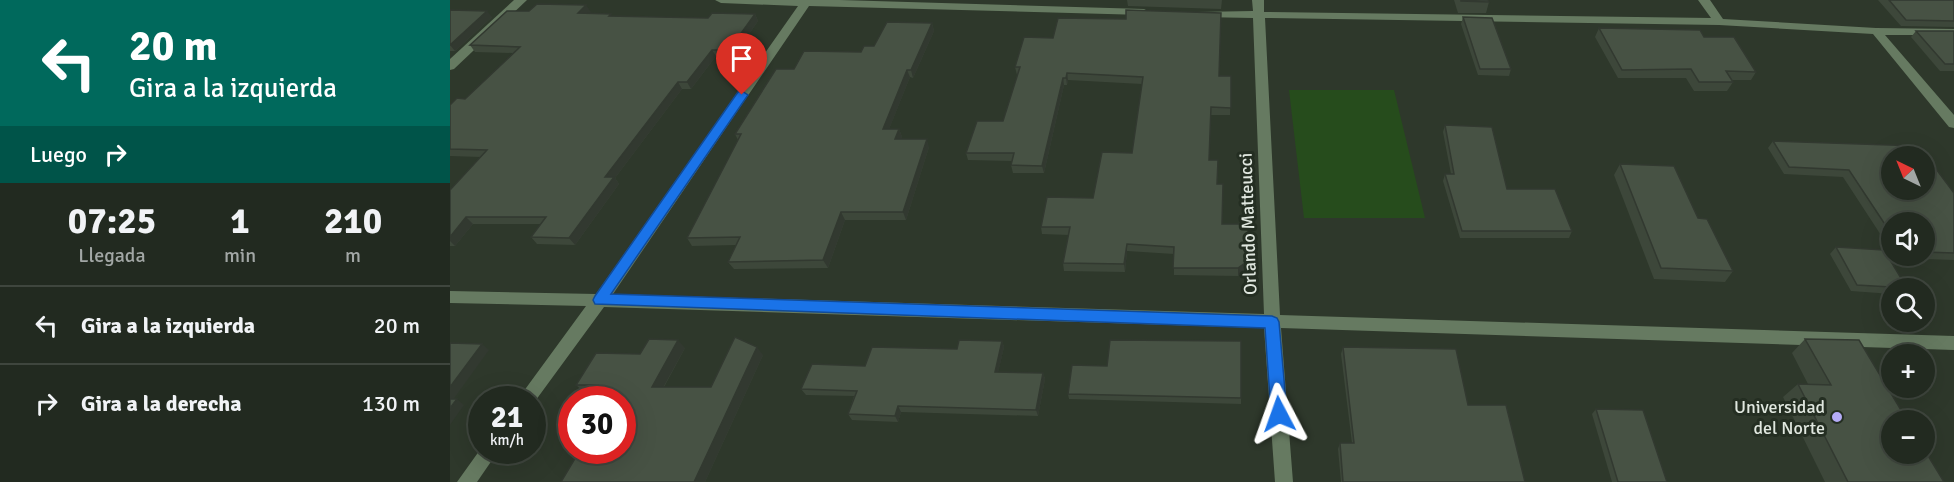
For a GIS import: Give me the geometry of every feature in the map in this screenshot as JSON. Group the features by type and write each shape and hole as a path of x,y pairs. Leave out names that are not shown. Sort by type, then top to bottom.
{"street":[{"path":"450,66 521,0"},
{"path":"721,0 1152,13"},
{"name":"Orlando Matteucci","path":"1258,0 1272,322 1284,482"},
{"path":"1704,0 1719,22"},
{"path":"537,386 600,300 807,1"},
{"path":"1188,14 1719,22 1876,31 1954,32"},
{"path":"1876,31 1954,124"},
{"path":"450,297 1954,343"},
{"path":"466,482 480,464"}],"green space":[{"path":"1289,90 1394,90 1425,218 1304,218"}],"building":[{"path":"1488,0 1489,2 1461,1"},
{"path":"1889,0 1954,0 1954,21 1906,20"},
{"path":"537,4 586,5 578,13 611,14 609,16 708,18 712,13 755,14 729,50 712,50 687,82 678,82 605,177 614,177 569,238 531,237 546,217 466,217 450,237 450,190 487,150 450,149 450,105 457,98 465,99 520,47 470,45 507,11 529,11"},
{"path":"450,10 487,11 450,45"},
{"path":"1126,10 1221,13 1219,76 1231,76 1231,108 1211,107 1209,160 1218,160 1217,184 1223,184 1222,224 1248,224 1249,260 1238,268 1173,268 1174,247 1127,244 1124,264 1063,263 1070,227 1041,227 1047,197 1093,198 1102,152 1132,153 1143,77 1067,73 1066,78 1063,78 1042,166 1011,165 1014,153 966,153 977,121 1003,121 1020,67 1015,67 1024,37 1053,38 1058,18 1126,19"},
{"path":"1463,17 1492,18 1511,69 1480,69"},
{"path":"887,22 932,23 911,70 907,70 883,129 899,129 895,139 927,139 903,212 841,212 823,260 728,262 740,237 687,238 741,134 735,134 776,69 794,69 804,51 861,52 864,46 874,46"},
{"path":"1599,28 1700,30 1704,37 1734,37 1756,72 1726,71 1733,82 1699,82 1691,69 1622,70"},
{"path":"1916,31 1954,31 1954,64 1945,64"},
{"path":"1445,125 1492,127 1507,189 1555,189 1572,231 1462,231 1445,174 1454,174"},
{"path":"1773,141 1919,146 1881,146 1881,200 1935,200 1935,167 1954,193 1954,253 1935,252 1935,212 1881,212 1881,218 1849,170 1789,167"},
{"path":"1620,164 1674,166 1698,218 1707,219 1733,271 1661,268"},
{"path":"1836,247 1881,250 1881,266 1894,266 1901,278 1881,278 1881,286 1857,285"},
{"path":"735,337 757,347 694,482 561,482 572,464 636,464 636,386 576,385 596,353 640,354 649,339 678,340 652,387 711,387"},
{"name":"Universidad del Norte","path":"1805,339 1859,340 1881,377 1881,398 1894,398 1901,410 1881,410 1881,464 1933,464 1944,482 1848,482 1798,384 1831,385"},
{"path":"959,340 1002,341 995,372 1043,373 1036,410 898,406 895,416 848,414 857,391 801,389 812,364 865,366 872,347 957,349"},
{"path":"1110,340 1241,341 1241,398 1068,394 1072,365 1107,366"},
{"path":"450,343 482,344 450,387"},
{"path":"1343,347 1456,349 1468,405 1506,405 1525,482 1343,482 1340,443 1354,443"},
{"path":"450,399 457,399 450,408"},
{"path":"1596,409 1643,410 1667,482 1618,482"}],"place":[{"name":"Universidad del Norte","path":"1837,417"}],"route":[{"path":"742,95 600,300 1272,322 1279,414"}]}
